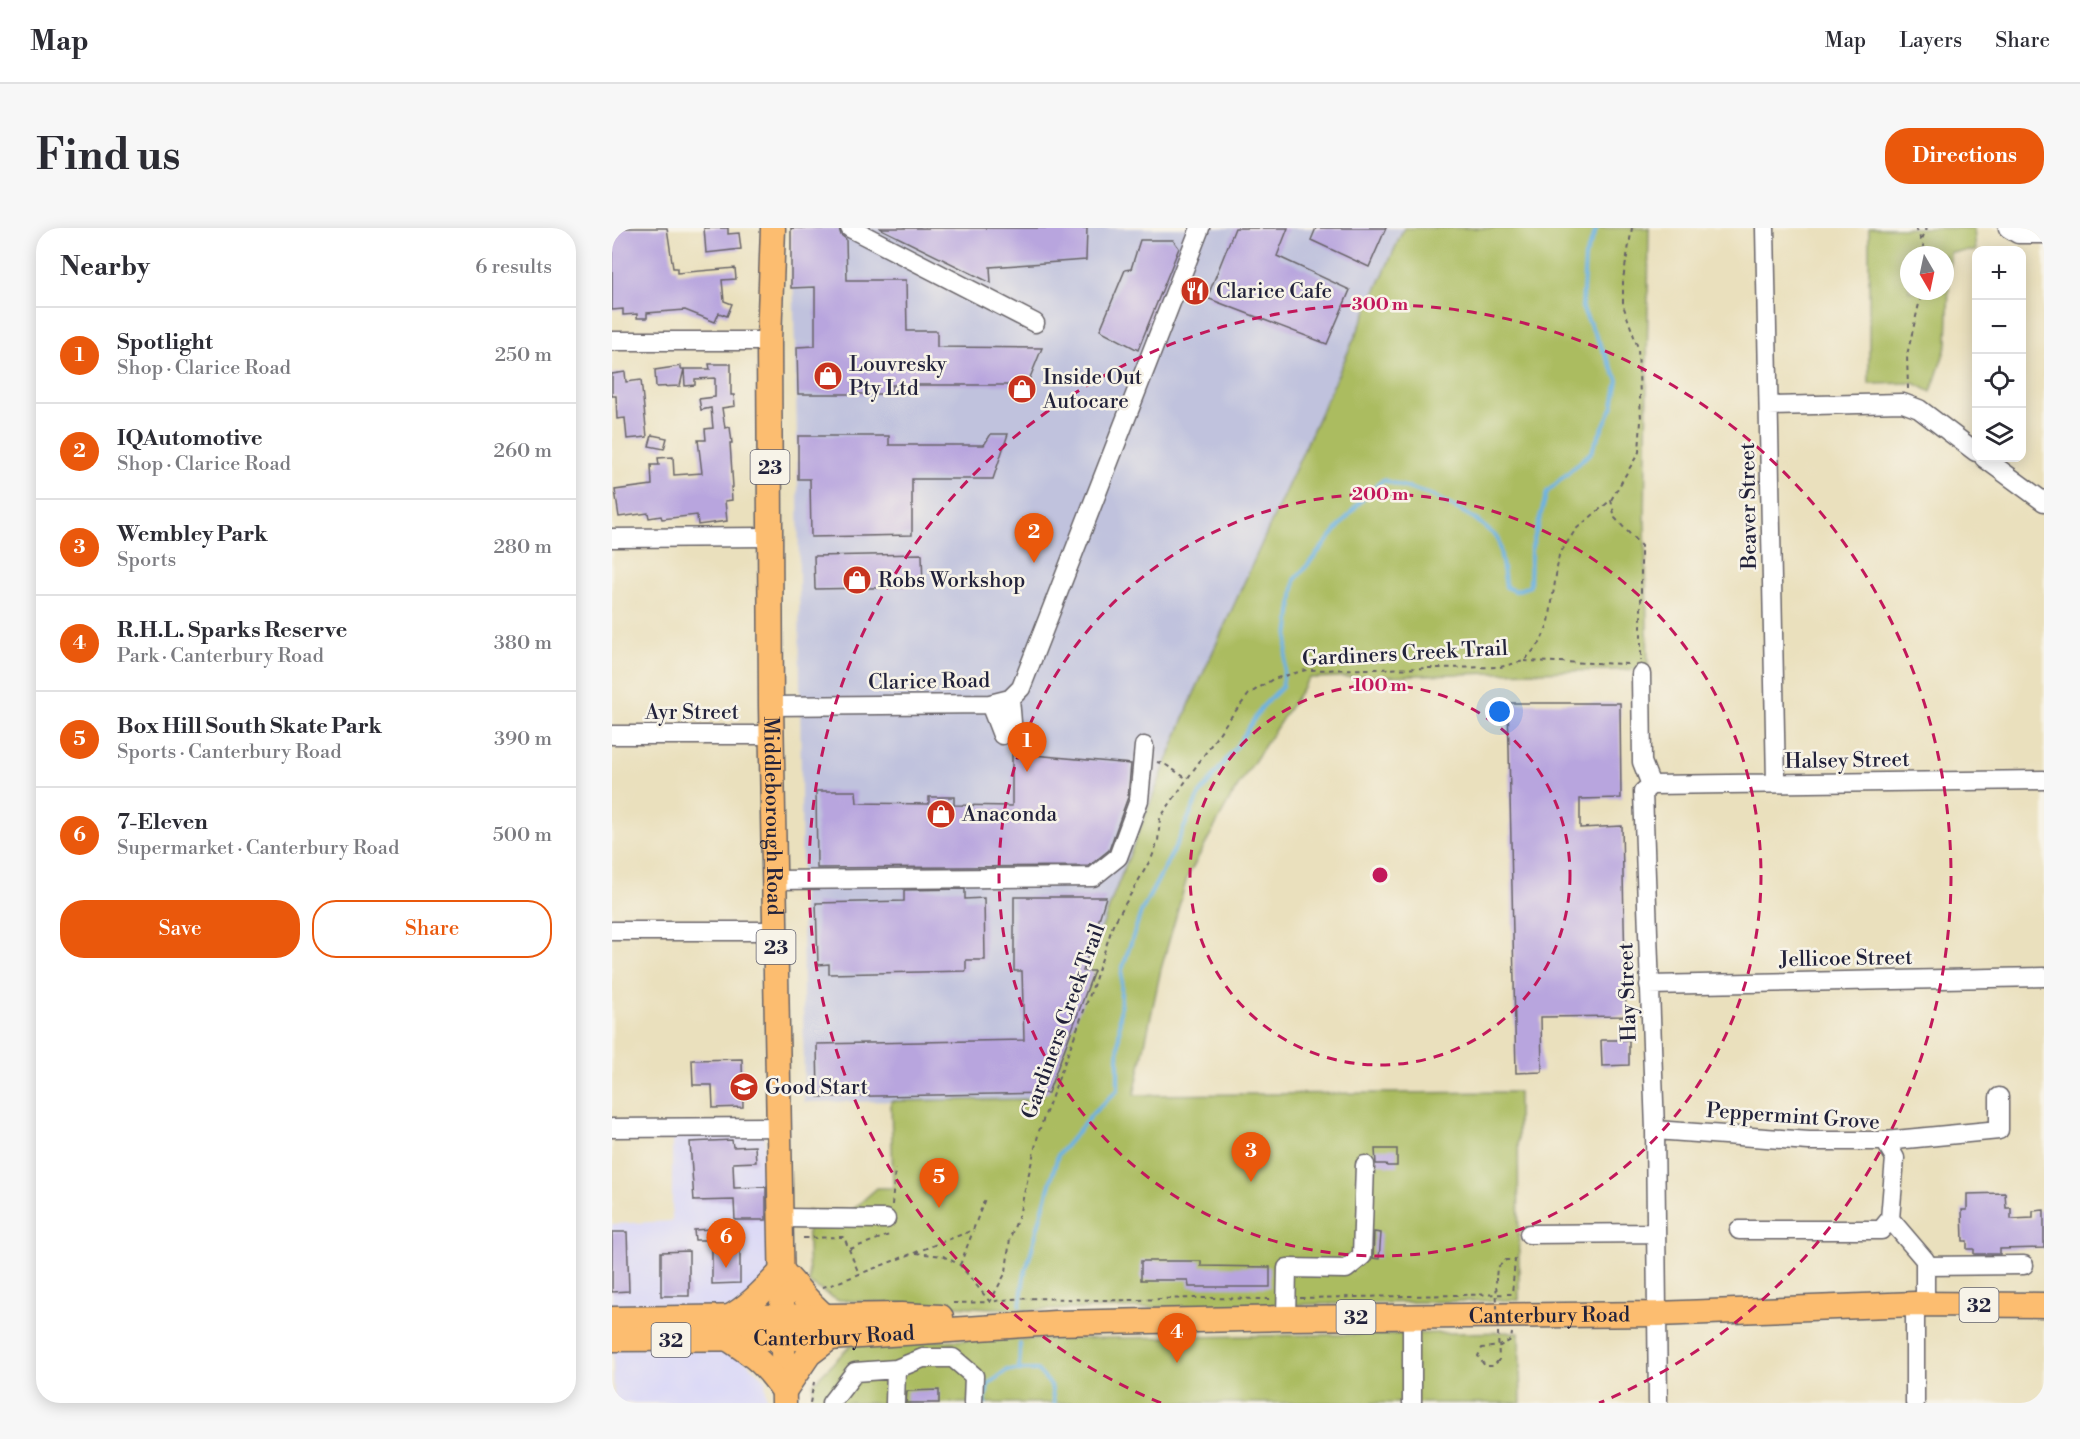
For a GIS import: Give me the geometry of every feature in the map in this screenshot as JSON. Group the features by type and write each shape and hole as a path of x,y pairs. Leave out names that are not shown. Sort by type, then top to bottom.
{"main road":[{"name":"Middleborough Road","path":"772,228 769,341 771,735 784,1397"},
{"path":"782,1271 808,1294 828,1328 809,1354 784,1397 767,1367 729,1329 742,1310 782,1271"},
{"name":"Canterbury Road","path":"612,1340 729,1329 828,1328 924,1332 1286,1308 1412,1317 1657,1314 1920,1305 2044,1305"},
{"name":"Canterbury Road","path":"828,1328 901,1316 1055,1323"},
{"name":"Canterbury Road","path":"612,1319 729,1329"}],"street":[{"path":"849,228 1035,323"},
{"name":"Clarice Road","path":"771,706 990,704 1010,699 1021,688 1200,228"},
{"name":"Beaver Street","path":"1765,228 1776,783"},
{"path":"2008,228 2018,234 2044,234"},
{"path":"612,340 769,341"},
{"path":"1769,406 1903,403 1919,409 1972,448"},
{"path":"1989,462 2044,502"},
{"path":"612,537 771,537"},
{"path":"1641,669 1642,762 1651,785"},
{"path":"990,704 1007,735 1010,699"},
{"name":"Ayr Street","path":"612,735 771,735"},
{"path":"774,880 1093,877 1118,857 1139,800 1144,746"},
{"name":"Halsey Street","path":"1651,785 2044,780"},
{"name":"Hay Street","path":"1651,785 1643,792 1655,1130 1658,1403"},
{"path":"612,931 776,931"},
{"name":"Jellicoe Street","path":"1649,985 2044,977"},
{"path":"1885,1141 2000,1130 1999,1097"},
{"path":"612,1128 780,1127"},
{"name":"Peppermint Grove","path":"1655,1130 1809,1141 1885,1141 1895,1158 1885,1225"},
{"path":"1286,1308 1287,1268 1346,1269 1362,1257 1365,1166"},
{"path":"781,1218 886,1218"},
{"path":"1739,1230 1885,1225 1925,1260 1920,1305 1915,1403"},
{"path":"1529,1234 1656,1233"},
{"path":"1925,1266 2024,1265"},
{"path":"1412,1317 1413,1403"},
{"path":"923,1358 924,1332"},
{"path":"831,1403 855,1372 896,1369 923,1358 953,1358 974,1376 973,1403"},
{"path":"895,1403 896,1369"}],"path":[{"name":"Gardiners Creek Trail","path":"990,1302 1006,1272 1010,1238 1019,1215 1039,1131 1092,989 1113,925 1152,857 1158,841 1160,818 1186,778 1249,694 1273,679 1306,670 1500,667 1524,660 1540,643 1549,622 1559,555 1576,529 1611,500 1639,452 1641,421 1638,348 1623,305 1623,279 1632,228"},
{"path":"1916,228 1924,246"},
{"path":"1922,240 1927,228"},
{"path":"1903,403 1908,392 1907,355 1920,300"},
{"path":"1524,660 1641,669 1641,546 1615,518 1611,500"},
{"path":"1159,763 1186,778"},
{"path":"960,1265 986,1196"},
{"path":"808,1294 973,1230"},
{"path":"803,1239 844,1237 859,1274"},
{"path":"915,1253 943,1256 960,1265 990,1302"},
{"path":"948,1303 1030,1298 1128,1301 1202,1298 1286,1308 1512,1294 1515,1260 1506,1260 1497,1268 1496,1278 1499,1360 1493,1366 1485,1366 1478,1356 1482,1348 1500,1346 1511,1340 1516,1316"}],"shaded area":[{"path":"792,228 1404,228 1192,698 1114,894 1040,1100 804,1102 798,479"},
{"path":"672,1133 764,1133 771,1265 765,1285 734,1308 612,1310 612,1224 672,1221"},
{"path":"729,1346 765,1379 767,1403 614,1403 613,1348"}],"green space":[{"path":"1404,228 1649,228 1645,524 1648,669 1309,678 1231,797 1187,878 1161,969 1134,1095 1518,1092 1519,1300 1031,1310 837,1300 809,1283 807,1211 852,1210 877,1188 893,1188 891,1101 1040,1099 1114,894 1192,698"},
{"path":"1869,228 1974,228 1976,246 1972,246 1972,251 1954,252 1954,246 1900,246 1900,300 1948,300 1947,344 1931,392 1914,383 1869,384"},
{"path":"1519,1332 1521,1403 812,1403 813,1383 854,1342"}],"building":[{"path":"612,228 667,228 673,268 677,268 677,273 735,268 736,279 722,280 724,301 732,304 727,316 719,313 715,322 685,310 647,313 647,318 637,318 637,314 623,315 623,309 612,310"},
{"path":"704,228 728,228 728,234 739,233 741,249 706,253"},
{"path":"791,228 839,229 841,235 846,239 847,280 906,280 907,331 937,331 937,347 1042,348 1027,385 892,385 892,394 798,394 797,347 815,346 815,287 791,288"},
{"path":"879,228 1087,228 1086,260 990,267 991,283"},
{"path":"1235,228 1288,228 1277,256 1350,290 1327,344 1207,298"},
{"path":"1316,228 1386,228 1369,267 1311,240"},
{"path":"1140,240 1173,240 1179,248 1138,350 1100,330 1125,270 1131,269"},
{"path":"709,364 731,364 731,395 734,395 735,406 722,408 725,428 730,427 732,443 730,443 733,487 731,487 732,500 725,501 727,521 698,525 697,515 662,519 661,516 649,518 648,513 619,517 615,490 652,485 651,465 659,465 658,458 673,457 674,475 702,473 698,440 706,440 705,429 713,428 711,408 701,410 699,399 715,397 715,378 695,379 695,385 685,386 684,369 710,369"},
{"path":"681,366 681,369 684,369 680,386 656,387 655,370"},
{"path":"625,372 626,382 641,380 647,437 627,439 625,418 617,419 616,396 612,396 612,374"},
{"path":"991,434 1008,434 993,479 912,479 912,535 811,537 810,479 798,479 798,436 889,436 889,445 984,445"},
{"path":"652,435 667,438 664,449 649,446"},
{"path":"922,554 923,587 815,589 814,556"},
{"path":"1508,703 1620,703 1621,798 1580,799 1580,828 1622,826 1626,1016 1541,1017 1542,1072 1516,1073"},
{"path":"1012,753 1131,764 1128,797 1109,850 1089,866 817,868 816,791 856,791 857,803 929,804 929,797 954,797 954,805 1012,806"},
{"path":"965,889 965,899 984,898 985,960 966,960 966,971 829,974 829,964 818,965 816,903 904,901 904,890"},
{"path":"1014,897 1106,897 1083,971 1094,971 1048,1093 818,1097 817,1044 1024,1040 1022,971 1014,971"},
{"path":"1601,1040 1629,1040 1629,1065 1602,1066"},
{"path":"742,1059 743,1107 713,1108 712,1085 693,1085 692,1060"},
{"path":"732,1140 733,1147 755,1146 756,1162 733,1163 734,1188 766,1187 766,1220 735,1220 734,1200 694,1201 690,1142"},
{"path":"1375,1149 1397,1149 1397,1166 1376,1164"},
{"path":"2005,1193 2006,1208 2011,1208 2011,1219 2033,1218 2033,1211 2044,1210 2044,1248 2000,1249 2000,1254 1974,1254 1974,1249 1967,1249 1967,1241 1963,1241 1962,1210 1967,1210 1967,1194"},
{"path":"730,1228 730,1243 740,1243 740,1283 712,1284 712,1240 695,1240 694,1230"},
{"path":"612,1232 627,1232 629,1291 612,1292"},
{"path":"1374,1232 1381,1233 1379,1259 1373,1258"},
{"path":"689,1251 689,1296 661,1296 661,1252"},
{"path":"1141,1261 1201,1261 1201,1266 1270,1267 1270,1287 1189,1287 1188,1280 1141,1280"},
{"path":"939,1390 939,1403 906,1403 907,1391"}],"waterway":[{"path":"1020,1306 1024,1277 1058,1155 1094,1112 1118,1090 1122,970 1141,912 1174,850 1198,797 1238,744 1262,707 1282,687 1295,580 1358,504 1383,480 1433,496 1474,518 1498,538 1506,587 1515,591 1530,586 1531,550 1547,492 1591,452 1613,406 1618,380 1582,308 1585,257 1597,228"},
{"path":"1019,1370 1020,1344"},
{"path":"985,1403 988,1385 1007,1370 1037,1370 1051,1385 1054,1403"}],"place":[{"name":"Clarice Cafe","path":"1195,291"},
{"name":"Louvresky Pty Ltd","path":"828,376"},
{"name":"Inside Out Autocare","path":"1022,389"},
{"name":"IQAutomotive","path":"1034,563"},
{"name":"Robs Workshop","path":"857,580"},
{"name":"Spotlight","path":"1027,772"},
{"name":"Anaconda","path":"941,814"},
{"name":"Good Start","path":"744,1087"},
{"name":"Wembley Park","path":"1251,1182"},
{"name":"Box Hill South Skate Park","path":"939,1208"},
{"name":"7-Eleven","path":"726,1268"},
{"name":"R.H.L. Sparks Reserve","path":"1177,1363"}]}
